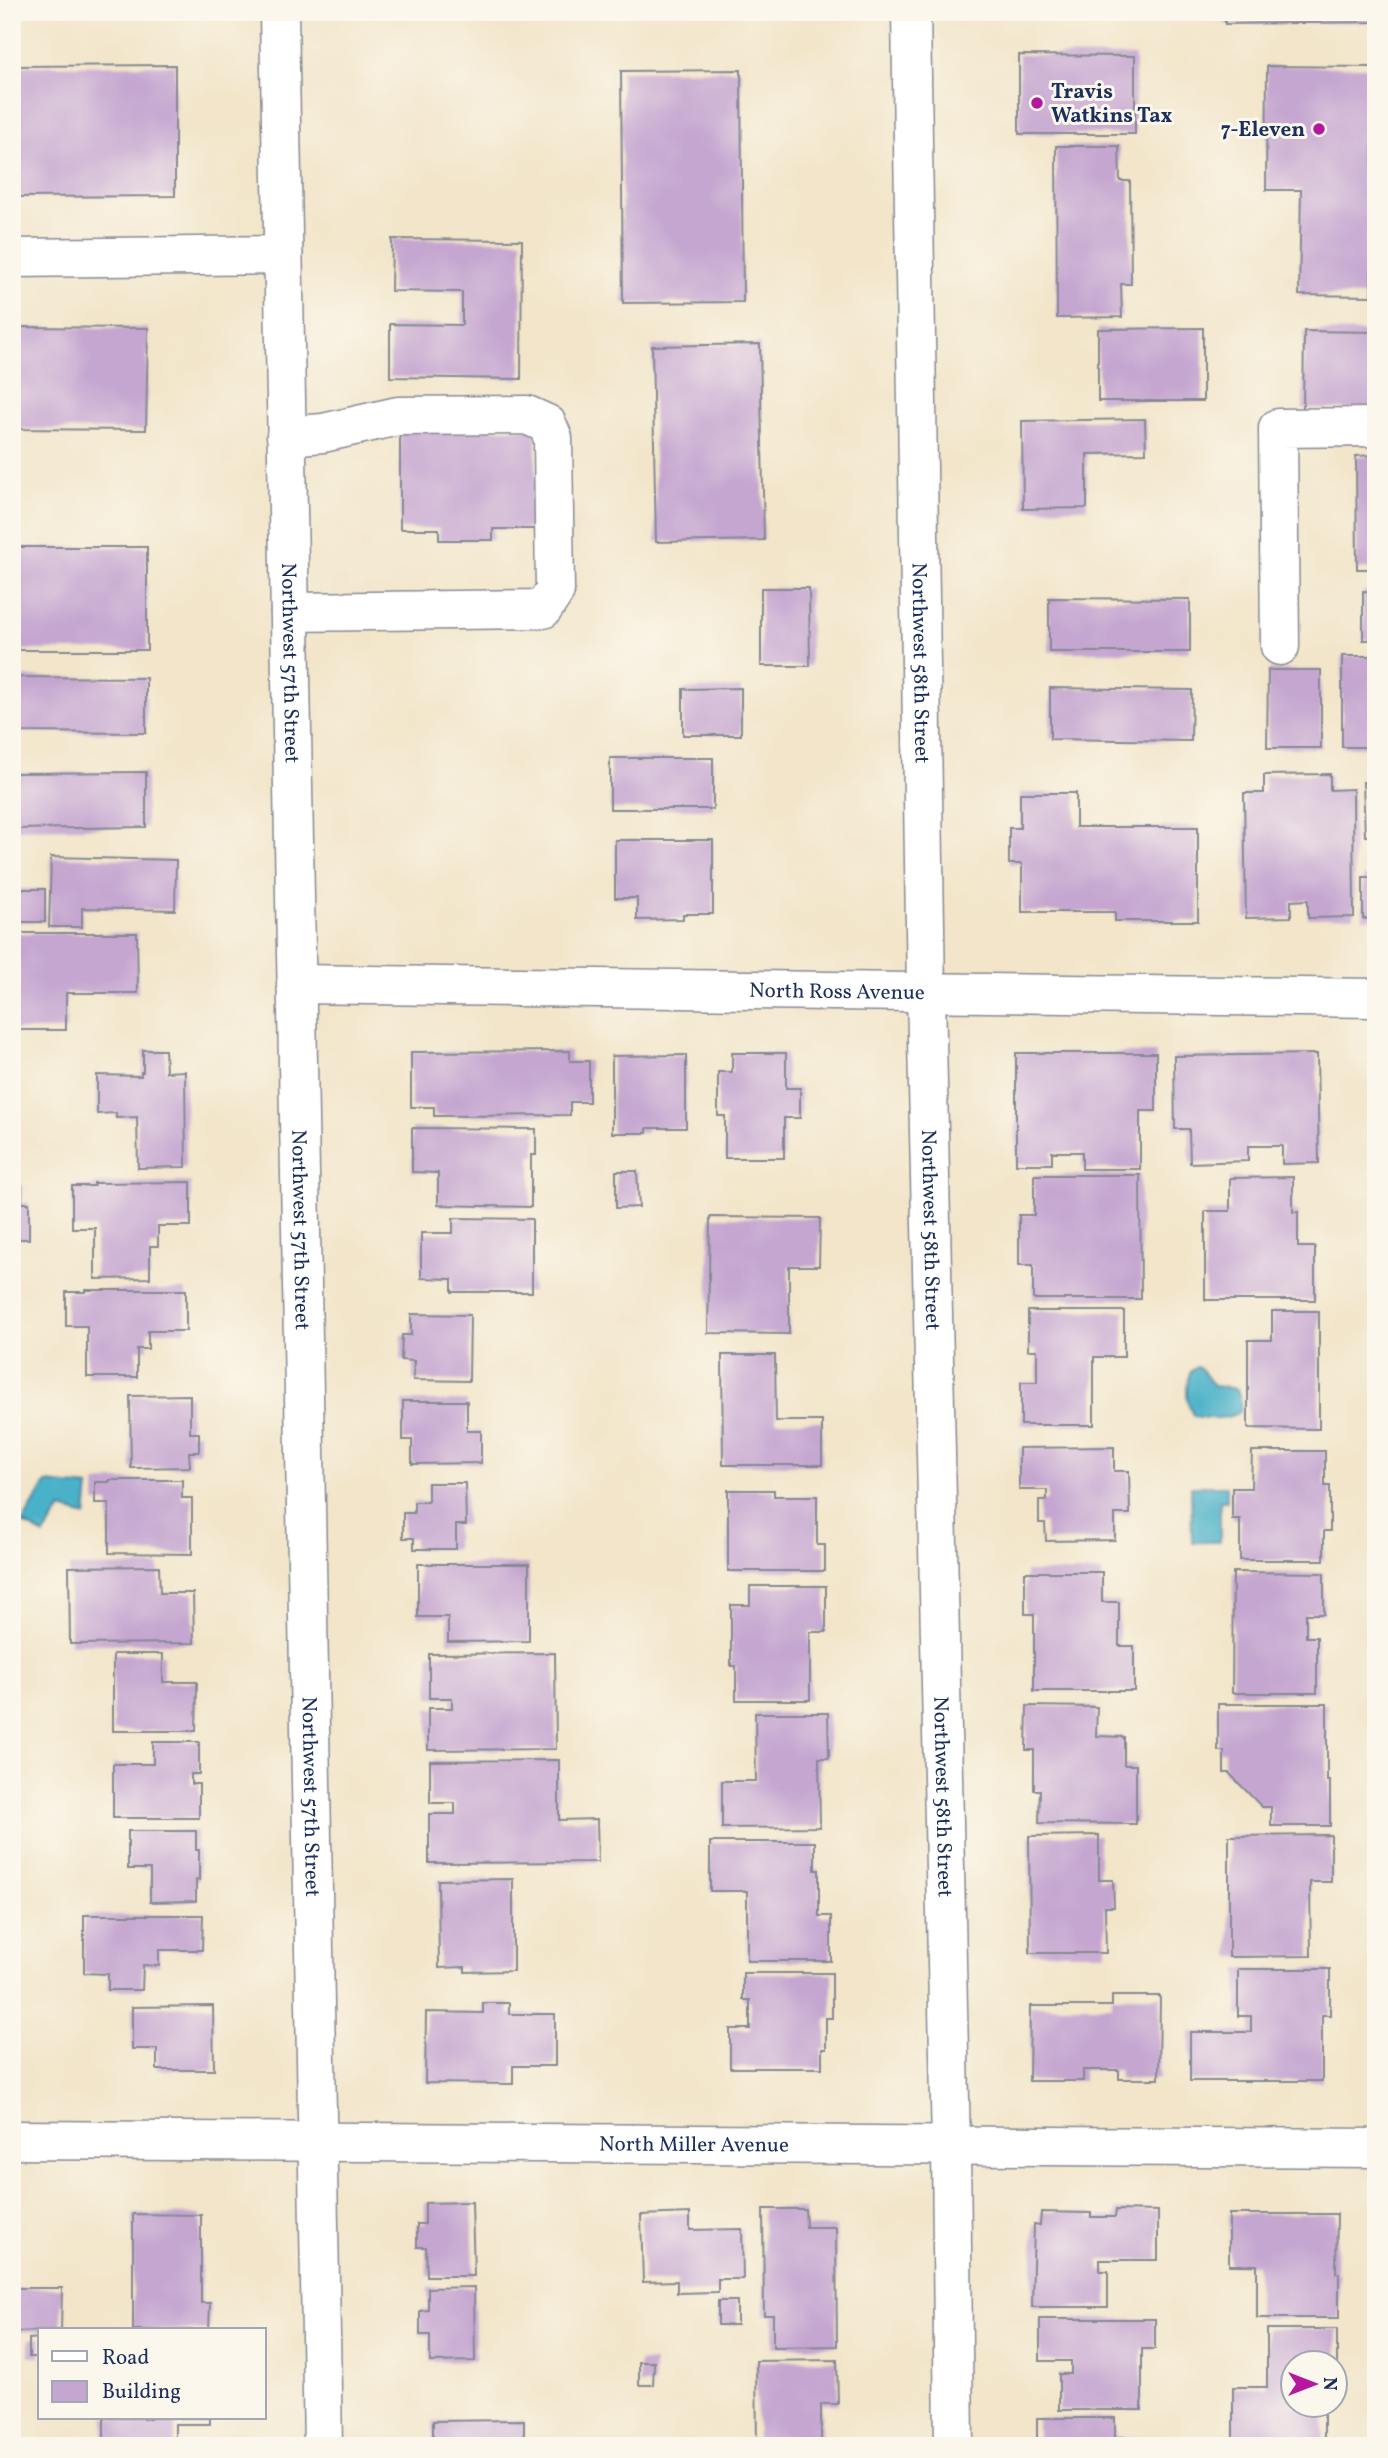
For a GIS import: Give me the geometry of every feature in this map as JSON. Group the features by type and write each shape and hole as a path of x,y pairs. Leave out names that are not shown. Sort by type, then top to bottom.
{"street":[{"name":"Northwest 57th Street","path":"279,12 323,2446"},
{"name":"Northwest 58th Street","path":"911,12 926,992 951,2146 954,2446"},
{"path":"12,258 283,255"},
{"path":"286,436 323,433 398,416 527,415 547,424 553,438 555,592 543,609 290,612"},
{"path":"1280,646 1278,428 1376,427"},
{"name":"North Ross Avenue","path":"296,984 1376,998"},
{"name":"North Miller Avenue","path":"12,2140 1376,2148"}],"water":[{"path":"1197,1367 1214,1386 1237,1389 1241,1401 1240,1411 1218,1418 1194,1416 1189,1406 1187,1389 1190,1372"},
{"path":"46,1483 89,1487 86,1516 61,1509 44,1535 22,1523"},
{"path":"1191,1486 1227,1486 1227,1501 1220,1501 1220,1542 1192,1542"}],"building":[{"path":"1225,12 1376,12 1376,22 1225,24"},
{"path":"1019,55 1135,56 1135,134 1019,134"},
{"path":"175,65 175,196 12,197 12,66"},
{"name":"7-Eleven","path":"1267,66 1373,67 1371,296 1299,295 1301,190 1266,190"},
{"path":"741,70 743,302 623,303 621,71"},
{"path":"1056,146 1119,146 1120,181 1130,181 1131,284 1121,284 1122,317 1057,318"},
{"path":"392,239 522,240 521,379 390,377 390,324 462,325 462,292 391,291"},
{"path":"12,327 148,328 146,430 12,429"},
{"path":"1203,328 1203,401 1098,401 1098,329"},
{"path":"1304,331 1376,332 1376,409 1303,409"},
{"path":"760,344 764,540 656,542 652,346"},
{"path":"1145,419 1146,453 1087,454 1087,508 1023,509 1022,421"},
{"path":"400,429 536,429 536,529 493,529 493,540 439,540 439,529 400,529"},
{"path":"1376,455 1376,569 1357,569 1356,456"},
{"path":"12,547 147,547 147,650 12,650"},
{"path":"761,588 809,588 810,666 761,666"},
{"path":"1363,591 1376,592 1376,640 1363,640"},
{"path":"1049,598 1190,599 1190,652 1049,652"},
{"path":"1342,656 1376,656 1376,747 1342,747"},
{"path":"1268,670 1321,670 1321,748 1267,748"},
{"path":"12,677 146,678 146,733 12,732"},
{"path":"741,688 741,735 683,735 683,689"},
{"path":"1050,688 1192,690 1191,741 1050,739"},
{"path":"610,758 713,758 713,809 610,809"},
{"path":"146,772 146,827 12,829 12,773"},
{"path":"1330,774 1330,790 1353,789 1354,917 1308,918 1308,900 1291,901 1291,917 1246,918 1244,793 1264,793 1264,775"},
{"path":"1363,782 1376,782 1376,836 1365,836"},
{"path":"1020,793 1076,793 1076,827 1198,827 1198,921 1115,921 1115,912 1022,912 1022,864 1009,864 1009,828 1020,828"},
{"path":"615,840 713,840 713,914 683,914 683,919 637,920 637,898 615,898"},
{"path":"51,857 176,860 175,910 82,908 82,927 49,927"},
{"path":"1363,877 1376,877 1376,918 1363,919"},
{"path":"12,889 45,889 45,922 12,922"},
{"path":"12,933 137,933 138,993 66,993 66,1030 12,1030"},
{"path":"143,1050 165,1050 166,1072 185,1071 186,1167 138,1168 137,1117 116,1118 116,1113 97,1114 97,1075 141,1076"},
{"path":"570,1051 570,1061 589,1061 589,1102 570,1102 570,1115 434,1116 434,1107 411,1107 411,1052"},
{"path":"732,1053 786,1053 786,1088 800,1088 800,1118 784,1118 784,1158 725,1158 725,1116 718,1116 718,1072 732,1072"},
{"path":"1016,1053 1156,1053 1156,1111 1140,1111 1140,1169 1082,1169 1082,1152 1052,1152 1052,1164 1016,1164"},
{"path":"1317,1054 1319,1163 1282,1164 1282,1146 1248,1146 1248,1161 1190,1163 1189,1129 1175,1129 1174,1056"},
{"path":"686,1055 686,1128 647,1128 647,1133 612,1133 612,1056"},
{"path":"412,1128 536,1129 536,1155 531,1155 531,1207 438,1205 438,1173 412,1172"},
{"path":"616,1171 637,1171 639,1207 616,1208"},
{"path":"1034,1175 1140,1175 1141,1299 1033,1299 1033,1265 1019,1265 1019,1215 1034,1215"},
{"path":"1293,1177 1293,1212 1298,1212 1298,1247 1315,1247 1315,1300 1205,1300 1205,1211 1230,1211 1230,1178"},
{"path":"191,1182 191,1226 158,1226 158,1246 150,1246 150,1278 95,1279 95,1228 72,1228 72,1186 94,1186 94,1183"},
{"path":"12,1185 22,1185 22,1203 29,1203 29,1239 12,1239"},
{"path":"710,1217 820,1218 819,1266 789,1266 789,1334 708,1333"},
{"path":"453,1218 532,1219 532,1292 452,1292 452,1279 421,1278 421,1233 453,1233"},
{"path":"186,1290 186,1331 148,1331 148,1349 137,1349 137,1377 87,1377 87,1326 66,1326 66,1292"},
{"path":"1028,1311 1124,1311 1124,1357 1094,1357 1094,1425 1021,1425 1021,1382 1037,1382 1037,1350 1028,1350"},
{"path":"1272,1311 1319,1311 1319,1429 1248,1428 1248,1340 1272,1340"},
{"path":"411,1314 470,1315 469,1381 413,1380 414,1361 401,1360 402,1335 411,1335"},
{"path":"722,1355 775,1355 776,1421 822,1421 822,1465 723,1465"},
{"path":"190,1395 190,1433 199,1433 199,1452 189,1452 190,1467 131,1468 130,1396"},
{"path":"403,1401 467,1401 467,1431 481,1431 481,1463 412,1464 412,1440 403,1440"},
{"path":"1114,1447 1114,1471 1129,1471 1130,1514 1115,1514 1115,1540 1046,1541 1045,1523 1039,1523 1039,1500 1047,1500 1047,1490 1019,1490 1019,1448"},
{"path":"1252,1451 1325,1451 1325,1486 1330,1486 1330,1531 1324,1531 1324,1560 1240,1560 1240,1519 1232,1519 1232,1488 1251,1488"},
{"path":"182,1480 182,1498 192,1498 192,1554 109,1553 109,1503 95,1503 95,1482"},
{"path":"428,1483 465,1483 466,1525 456,1525 456,1549 414,1549 414,1538 403,1538 403,1513 414,1513 414,1502 428,1502"},
{"path":"728,1490 774,1490 774,1496 817,1496 817,1545 825,1545 825,1571 728,1571"},
{"path":"418,1564 529,1564 529,1641 448,1642 448,1617 418,1617"},
{"path":"159,1566 160,1593 193,1593 194,1643 70,1644 69,1567"},
{"path":"1025,1572 1102,1572 1102,1602 1119,1602 1119,1646 1134,1646 1134,1691 1034,1691 1034,1614 1025,1614"},
{"path":"1233,1572 1324,1573 1324,1614 1306,1614 1306,1637 1317,1637 1317,1693 1232,1693"},
{"path":"750,1586 826,1586 826,1632 810,1632 810,1700 736,1700 736,1666 731,1666 731,1605 750,1605"},
{"path":"555,1653 556,1749 428,1750 428,1708 452,1708 452,1698 429,1698 429,1654"},
{"path":"113,1654 163,1654 163,1682 197,1682 196,1731 113,1731"},
{"path":"1218,1704 1327,1704 1330,1826 1271,1826 1271,1807 1262,1807 1229,1773 1224,1773 1224,1751 1218,1751"},
{"path":"1027,1706 1097,1707 1096,1736 1124,1737 1124,1765 1136,1765 1136,1824 1039,1823 1040,1790 1034,1790 1034,1750 1026,1750"},
{"path":"755,1713 828,1713 829,1758 819,1758 820,1827 722,1828 722,1781 756,1781"},
{"path":"153,1742 199,1742 199,1774 191,1774 191,1784 199,1784 199,1818 113,1818 113,1764 153,1764"},
{"path":"559,1760 559,1820 597,1819 598,1862 429,1863 429,1814 455,1814 455,1803 430,1803 430,1761"},
{"path":"128,1831 196,1831 199,1880 196,1880 196,1901 150,1902 150,1869 128,1869"},
{"path":"1099,1835 1099,1880 1113,1880 1114,1907 1105,1907 1106,1953 1030,1953 1029,1836"},
{"path":"1331,1835 1331,1882 1310,1882 1311,1956 1229,1957 1229,1836"},
{"path":"710,1842 815,1842 815,1870 819,1870 819,1916 831,1916 831,1961 747,1961 747,1891 710,1891"},
{"path":"513,1879 513,1971 465,1972 465,1967 439,1968 438,1880"},
{"path":"84,1915 203,1915 202,1950 159,1950 159,1966 143,1965 142,1990 108,1990 108,1974 84,1973"},
{"path":"1238,1969 1330,1969 1330,2015 1322,2015 1322,2081 1190,2081 1190,2032 1251,2032 1251,2016 1238,2016"},
{"path":"743,1973 832,1973 832,2018 826,2018 826,2049 822,2049 822,2068 730,2068 730,2029 750,2029 750,2000 743,2000"},
{"path":"1112,1996 1160,1996 1159,2079 1119,2079 1119,2070 1083,2070 1083,2081 1029,2081 1030,2006 1112,2006"},
{"path":"483,2003 509,2003 509,2014 555,2014 555,2066 513,2066 513,2084 425,2083 426,2012 483,2013"},
{"path":"213,2006 214,2070 157,2070 157,2049 132,2049 132,2007"},
{"path":"472,2202 474,2276 427,2276 426,2247 417,2247 417,2224 425,2224 425,2203"},
{"path":"763,2209 805,2209 806,2227 836,2227 837,2346 773,2347 773,2315 764,2315"},
{"path":"1116,2210 1158,2211 1158,2260 1100,2260 1100,2271 1108,2271 1108,2307 1032,2307 1034,2224 1040,2225 1041,2212 1091,2213 1091,2217 1115,2217"},
{"path":"690,2213 690,2230 742,2229 743,2279 718,2279 718,2292 677,2293 677,2281 643,2282 641,2215"},
{"path":"133,2214 201,2215 201,2303 210,2303 209,2328 133,2328"},
{"path":"1229,2214 1337,2214 1336,2273 1339,2273 1339,2318 1257,2318 1257,2265 1229,2265"},
{"path":"474,2287 475,2361 430,2362 430,2335 420,2335 420,2311 428,2310 428,2288"},
{"path":"16,2288 62,2288 61,2328 16,2332"},
{"path":"718,2301 737,2301 737,2325 718,2325"},
{"path":"1040,2319 1155,2319 1155,2349 1142,2349 1142,2410 1059,2410 1059,2374 1071,2374 1071,2361 1040,2361"},
{"path":"1267,2329 1337,2329 1337,2350 1280,2350 1280,2420 1324,2420 1324,2445 1233,2445 1233,2387 1267,2387"},
{"path":"38,2338 38,2357 29,2357 29,2339"},
{"path":"837,2360 838,2404 821,2404 821,2446 757,2446 756,2361"},
{"path":"639,2362 654,2362 653,2385 639,2385"},
{"path":"1037,2418 1115,2418 1115,2437 1137,2437 1137,2446 1037,2446"},
{"path":"104,2420 210,2420 210,2424 175,2424 175,2446 104,2446"},
{"path":"524,2420 524,2446 433,2446 433,2421"}],"place":[{"name":"Travis Watkins Tax","path":"1037,103"},
{"name":"7-Eleven","path":"1319,129"}]}
